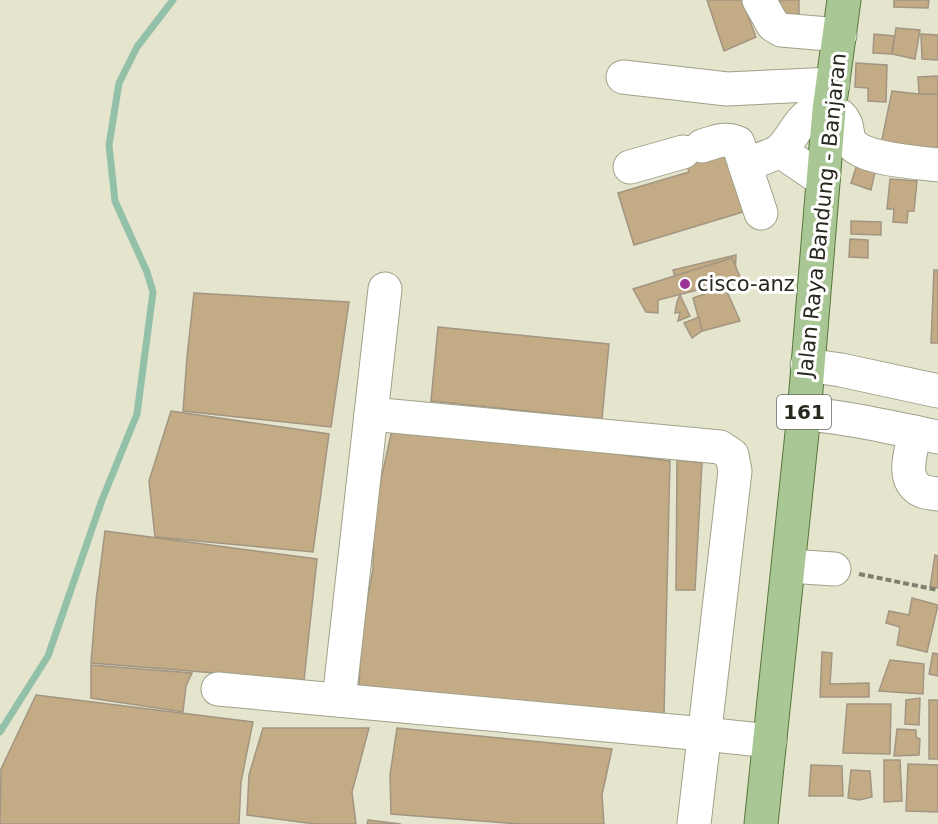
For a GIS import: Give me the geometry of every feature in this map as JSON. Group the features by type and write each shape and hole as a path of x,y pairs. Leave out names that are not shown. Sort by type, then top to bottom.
{"main road":[{"name":"Jalan Raya Bandung - Banjaran","path":"761,824 770,741 815,568 831,417 807,365 831,97 844,0"}],"street":[{"path":"759,0 773,26 781,30 840,35"},
{"path":"623,77 831,97"},
{"path":"745,165 780,151 806,117 818,110 831,97"},
{"path":"831,97 845,122 850,141 860,150 879,157 938,165"},
{"path":"630,166 725,139 731,140 738,143 760,213"},
{"path":"780,151 823,180"},
{"path":"339,700 385,289"},
{"path":"807,365 938,391"},
{"path":"371,414 720,447 732,455 735,471 694,824"},
{"path":"831,417 926,435 908,471 912,483 921,491 938,494"},
{"path":"218,689 770,741"}],"path":[{"path":"815,568 938,590"}],"building":[{"path":"707,0 742,0 756,37 724,51"},
{"path":"780,0 799,0 799,17 780,16"},
{"path":"894,0 929,0 928,8 894,7"},
{"path":"896,28 920,30 915,59 892,54"},
{"path":"874,34 894,36 892,54 873,53"},
{"path":"921,34 938,35 938,60 922,59"},
{"path":"856,63 887,65 886,102 868,101 868,88 855,87"},
{"path":"938,76 938,94 919,94 918,77"},
{"path":"892,91 938,94 938,158 880,149"},
{"path":"681,147 725,155 743,212 634,245 618,193 689,172"},
{"path":"859,159 877,163 871,190 851,183"},
{"path":"890,179 917,181 914,211 908,211 907,223 893,222 894,209 887,209"},
{"path":"851,221 881,222 881,235 851,234"},
{"path":"850,239 868,240 868,258 849,257"},
{"path":"736,255 735,280 679,294 673,270"},
{"name":"cisco-anz","path":"732,258 741,279 658,300 658,313 646,312 633,289"},
{"path":"934,270 938,270 938,343 931,343"},
{"path":"725,287 740,321 702,331 693,298"},
{"path":"194,293 349,302 331,427 183,411"},
{"path":"680,295 690,316 678,321 680,312 675,313"},
{"path":"699,317 702,331 692,338 684,323"},
{"path":"438,327 609,344 602,419 431,401"},
{"path":"171,411 329,434 313,552 155,537 149,481"},
{"path":"393,425 670,461 664,715 359,688 361,635 373,569 374,511"},
{"path":"677,460 702,463 695,590 676,590"},
{"path":"105,531 317,559 304,680 91,663"},
{"path":"935,555 938,556 938,588 930,587"},
{"path":"912,598 938,605 927,652 897,645 900,627 886,623 889,611 909,615"},
{"path":"822,652 832,653 830,684 869,683 869,697 820,697"},
{"path":"933,653 938,654 938,676 929,674"},
{"path":"890,660 924,664 923,694 879,691"},
{"path":"91,665 192,673 186,686 183,712 91,698"},
{"path":"36,695 253,722 241,782 239,824 0,824 1,769"},
{"path":"920,698 919,725 905,724 906,700"},
{"path":"929,700 938,700 938,759 929,759"},
{"path":"847,704 891,704 890,754 843,753"},
{"path":"263,728 369,728 352,792 356,824 315,824 247,815 249,775"},
{"path":"397,728 612,749 602,795 604,824 520,824 391,814 390,775"},
{"path":"897,729 916,730 916,737 920,739 919,755 894,756"},
{"path":"884,760 900,760 902,801 884,802"},
{"path":"908,764 938,765 938,812 906,811"},
{"path":"811,765 842,766 843,796 809,796"},
{"path":"851,770 870,771 872,797 859,800 848,798"},
{"path":"368,820 401,824 367,824"}],"waterway":[{"path":"0,732 48,656 102,500 137,414 153,292 147,272 115,201 109,145 119,83 137,47 173,0"}],"place":[{"name":"cisco-anz","path":"685,284"}]}
